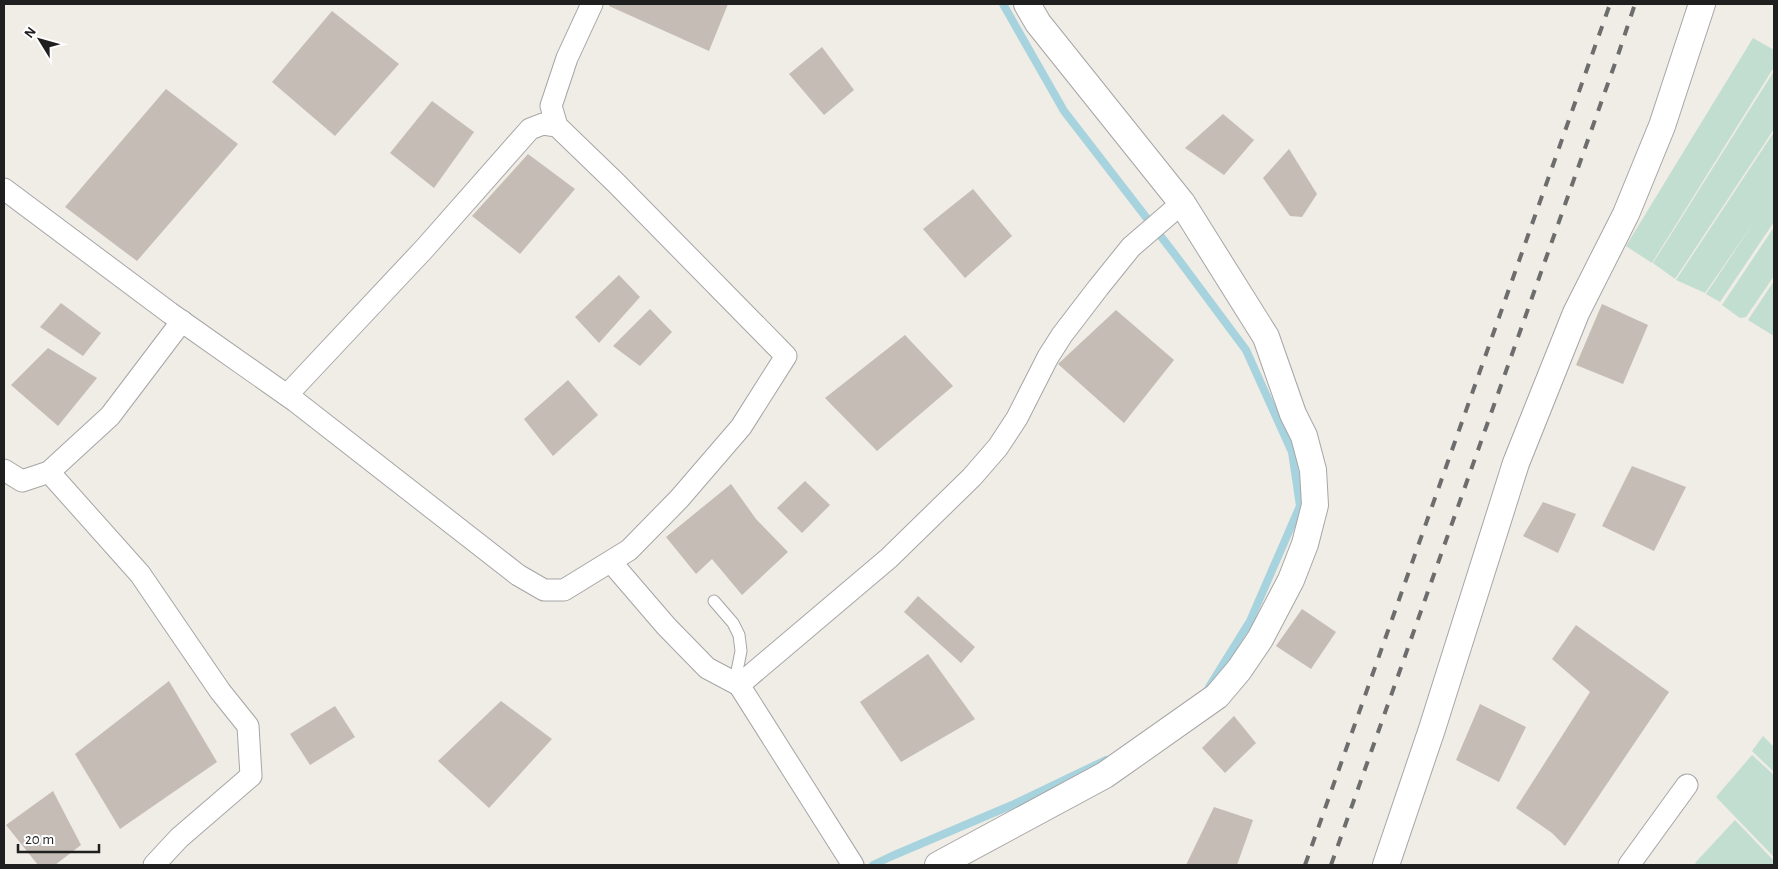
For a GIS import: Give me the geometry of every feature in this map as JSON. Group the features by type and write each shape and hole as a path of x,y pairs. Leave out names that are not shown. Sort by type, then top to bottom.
{"street":[{"path":"4,189 182,321 287,395 518,575 544,590 564,590 629,550 679,499 741,427 786,356 616,183 557,126 551,106 567,58 592,4"},
{"path":"938,865 1105,775 1216,696 1239,670 1260,639 1291,580 1305,544 1315,506 1313,470 1304,436 1293,414 1266,337 1038,23 1027,4"},
{"path":"1386,865 1432,729 1516,463 1576,313 1626,214 1658,135 1702,4"},
{"path":"287,395 425,248 530,129 543,124 557,126"},
{"path":"739,685 889,558 972,477 998,447 1017,418 1048,357 1062,335 1130,248 1174,211"},
{"path":"4,470 22,481 50,472 110,416 182,321"},
{"path":"50,472 140,574 220,691 248,726 250,776 179,838 154,865"},
{"path":"611,562 666,626 707,668 739,685 848,858"},
{"path":"1629,865 1687,785"}],"lane":[{"path":"714,601 733,623 739,635 741,651 737,671 739,685"}],"green space":[{"path":"1753,38 1774,50 1774,67 1652,263 1626,246"},
{"path":"1774,71 1774,129 1675,279 1653,263"},
{"path":"1774,132 1774,222 1720,302 1706,294 1756,219 1705,293 1676,280"},
{"path":"1774,227 1774,276 1746,317 1740,318 1722,305"},
{"path":"1774,281 1774,336 1748,320"},
{"path":"1763,736 1774,747 1774,772 1752,751"},
{"path":"1752,755 1774,775 1774,857 1716,797"},
{"path":"1735,820 1774,861 1774,865 1697,865 1695,863"}],"building":[{"path":"610,4 728,4 709,51 609,6"},
{"path":"332,11 399,64 335,136 272,82"},
{"path":"822,47 854,90 824,115 789,74"},
{"path":"166,89 238,144 137,261 65,207"},
{"path":"432,101 474,132 434,188 390,153"},
{"path":"1223,114 1254,140 1224,175 1185,148"},
{"path":"1289,149 1317,194 1302,217 1290,216 1263,178"},
{"path":"528,154 575,189 520,254 472,216"},
{"path":"973,189 1012,236 965,278 923,229"},
{"path":"619,275 640,297 599,343 575,317"},
{"path":"61,303 101,333 83,356 40,327"},
{"path":"1602,304 1648,325 1623,384 1576,365"},
{"path":"650,309 672,332 640,366 613,346"},
{"path":"1116,310 1174,360 1124,423 1058,364"},
{"path":"905,335 953,386 877,451 825,398"},
{"path":"48,348 97,378 58,426 11,385"},
{"path":"568,380 598,415 553,456 524,419"},
{"path":"1632,466 1686,487 1654,551 1602,526"},
{"path":"805,481 830,505 802,533 777,508"},
{"path":"731,484 756,519 788,552 742,595 712,559 696,574 666,537"},
{"path":"1543,502 1576,514 1558,553 1523,536"},
{"path":"918,596 975,647 961,663 904,612"},
{"path":"1302,609 1336,632 1311,669 1276,646"},
{"path":"1576,625 1669,692 1565,846 1552,833 1516,808 1590,692 1552,659"},
{"path":"928,654 975,719 901,762 860,702"},
{"path":"169,681 217,762 120,829 75,754"},
{"path":"501,701 552,739 489,808 438,761"},
{"path":"1480,704 1526,727 1499,782 1456,760"},
{"path":"335,706 355,737 310,765 290,734"},
{"path":"1234,716 1256,743 1225,773 1202,748"},
{"path":"53,791 81,845 55,865 38,865 6,825"},
{"path":"1214,807 1253,820 1237,865 1186,865"}],"waterway":[{"path":"1003,4 1064,111 1246,350 1292,452 1300,506 1250,621 1209,687"},
{"path":"873,865 1012,805 1106,760"}],"railway":[{"path":"1305,865 1610,4"},
{"path":"1331,865 1635,4"}]}
